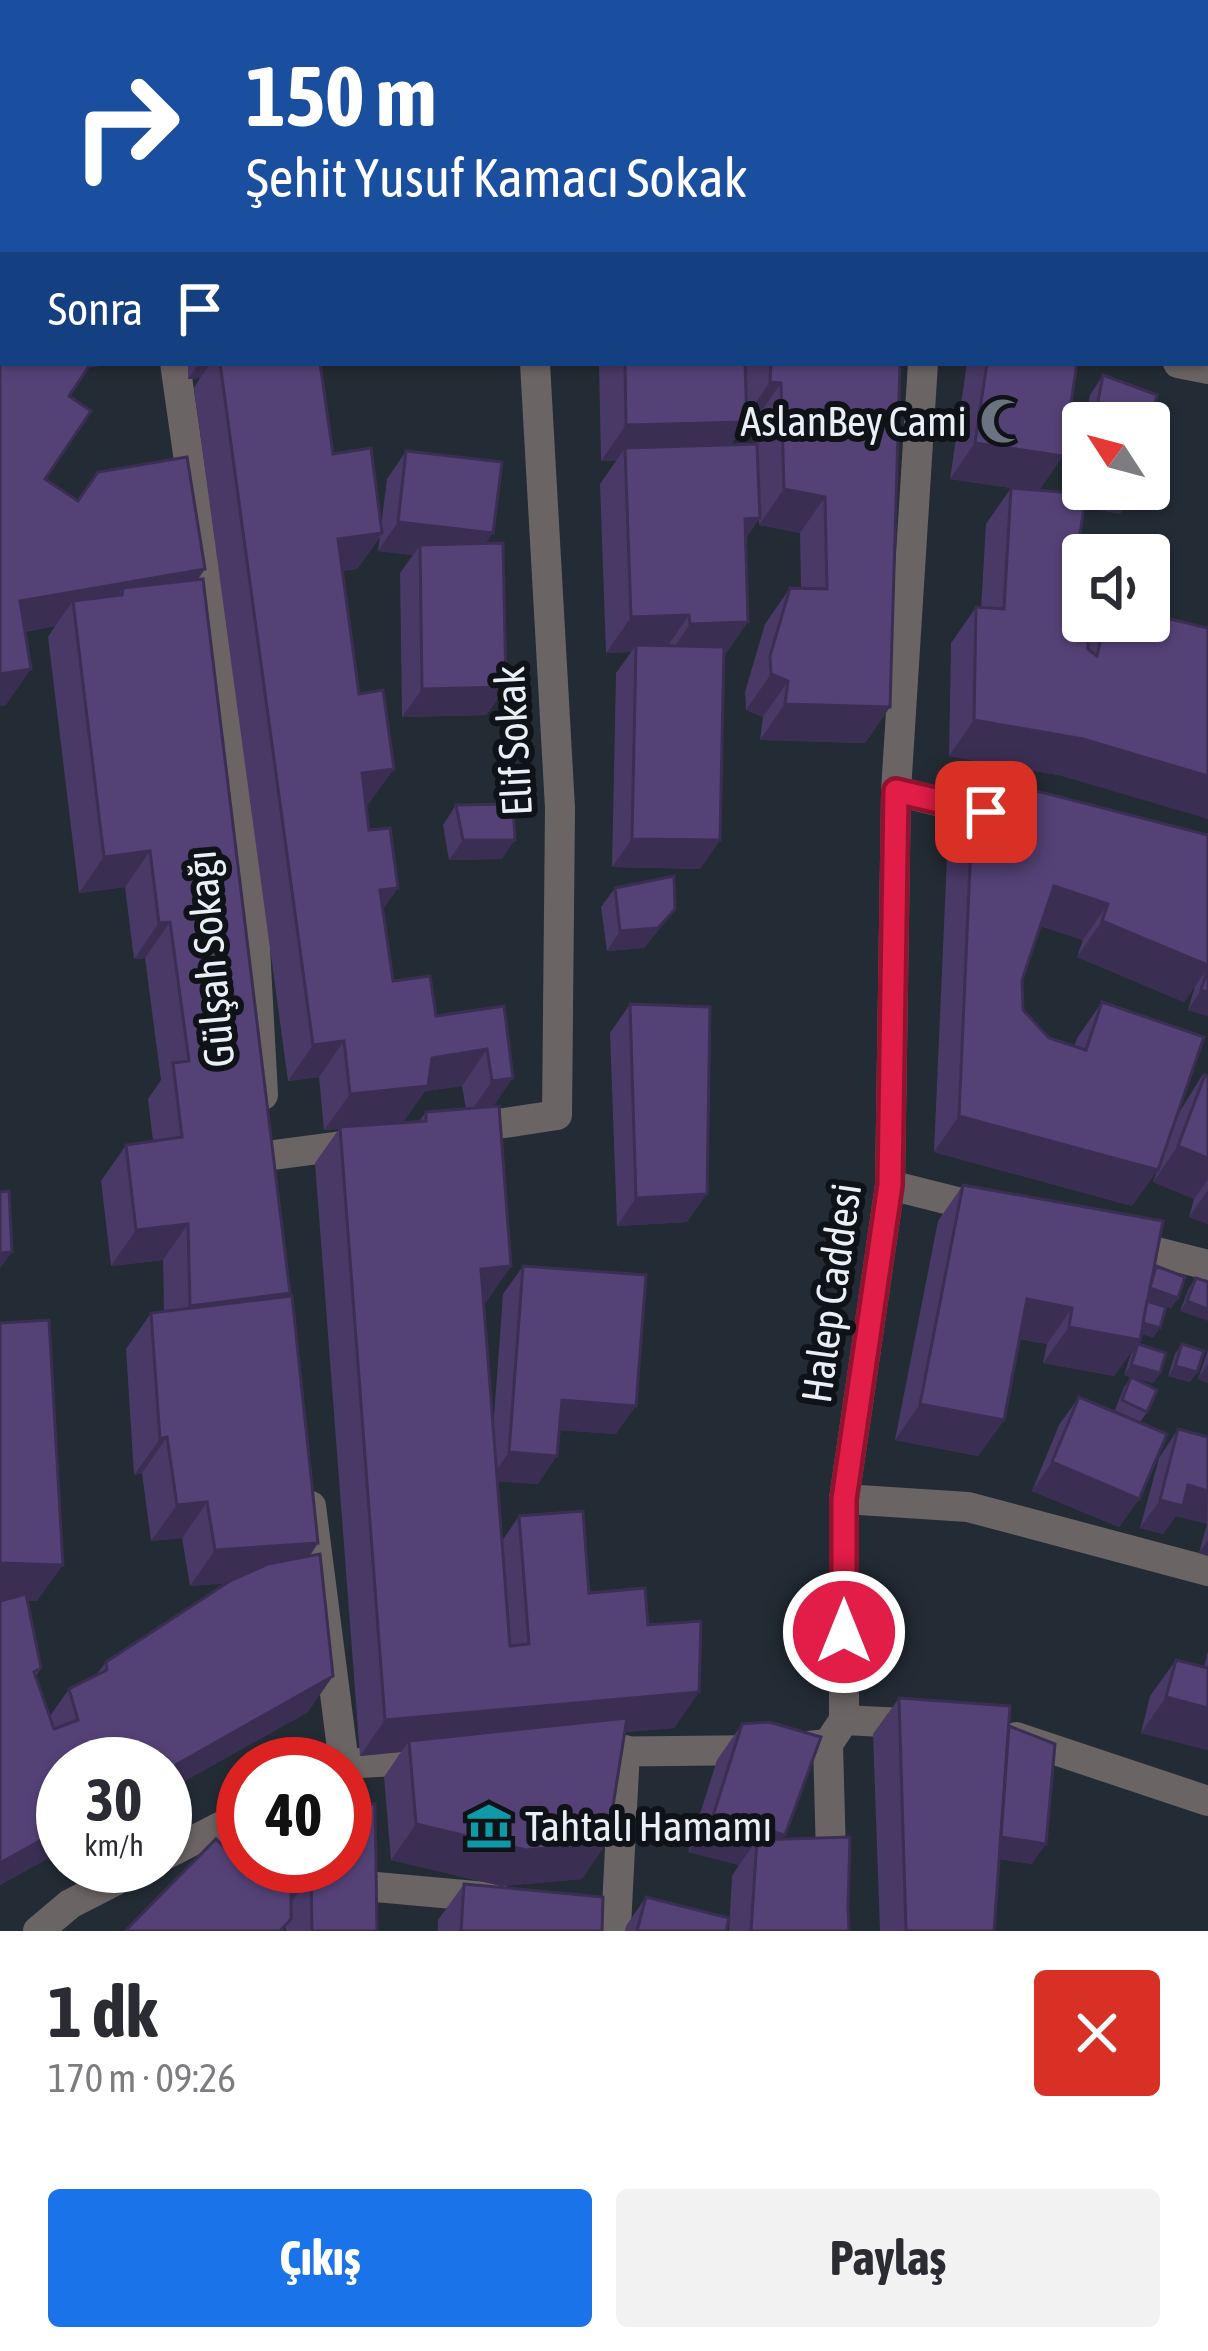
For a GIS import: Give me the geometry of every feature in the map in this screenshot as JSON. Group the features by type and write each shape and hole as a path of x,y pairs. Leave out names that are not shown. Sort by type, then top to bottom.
{"street":[{"name":"Gülşah Sokağı","path":"175,366 253,910 268,1167 396,1139"},
{"name":"Elif Sokak","path":"441,1132 557,1115 560,808 535,366"},
{"name":"Halep Caddesi","path":"833,1931 844,1499 890,1185 896,791 923,366"},
{"path":"896,791 1030,823"},
{"path":"890,1185 1026,1220"},
{"path":"1094,1237 1208,1265"},
{"path":"308,1483 341,1737"},
{"path":"844,1499 968,1507 1208,1570"},
{"path":"554,1754 769,1750 836,1732 949,1726"},
{"path":"991,1728 1208,1801"},
{"path":"586,1924 616,1927 625,1750"},
{"path":"372,1763 461,1758"},
{"path":"38,1931 91,1893"},
{"path":"365,1893 366,1897 481,1894 526,1906"}],"building":[{"path":"0,366 89,366 69,396 91,411 45,479 78,501 98,472 187,457 205,569 20,601 31,669 0,674"},
{"path":"220,366 320,366 333,454 371,448 382,533 338,539 359,694 383,690 394,769 362,773 369,830 390,828 398,888 380,890 393,981 430,976 436,1016 504,1006 513,1078 492,1081 487,1049 432,1058 428,1086 350,1094 344,1041 313,1045"},
{"path":"625,366 745,366 747,422 626,425"},
{"path":"771,366 900,366 890,707 785,704 788,681 771,674 770,656 790,588 827,589 825,497 784,489 781,383 770,382"},
{"path":"987,366 1077,366 1071,402 1062,402 1062,456 975,443"},
{"path":"1103,375 1157,395 1155,402 1098,402"},
{"path":"757,444 760,518 745,519 748,622 690,624 689,615 631,617 625,448"},
{"path":"406,451 502,462 493,533 398,522"},
{"path":"1011,488 1062,492 1062,510 1084,510 1080,534 1062,534 1062,642 1088,642 1088,649 1097,656 1100,642 1170,642 1170,619 1208,628 1208,776 1083,739 974,720 976,607 1004,609"},
{"path":"503,543 506,687 422,689 420,545"},
{"path":"203,579 290,1293 190,1306 188,1224 136,1230 126,1145 182,1137 173,1063 189,1061 170,922 159,923 150,851 104,857 73,601 122,595 123,588"},
{"path":"636,645 724,647 720,840 632,839"},
{"path":"974,775 1208,835 1208,965 1102,921 1108,904 1054,886 1022,980 1023,1010 1049,1038 1086,1050 1102,1002 1204,1037 1158,1170 959,1116"},
{"path":"513,804 515,840 463,840 456,805"},
{"path":"674,876 675,909 658,928 620,931 615,888"},
{"path":"630,1004 710,1007 707,1194 636,1198"},
{"path":"1208,1076 1208,1158 1178,1146"},
{"path":"499,1106 511,1266 481,1269 510,1646 529,1644 519,1516 583,1511 589,1593 645,1588 648,1625 701,1621 699,1692 385,1720 340,1127 426,1121 426,1112"},
{"path":"963,1185 1163,1221 1140,1340 1069,1327 1072,1308 1027,1299 1004,1420 920,1404"},
{"path":"9,1191 12,1252 0,1253 0,1192"},
{"path":"523,1266 646,1275 636,1406 562,1400 557,1456 509,1452"},
{"path":"1156,1266 1185,1277 1178,1298 1150,1288"},
{"path":"1196,1278 1208,1282 1208,1309 1187,1301"},
{"path":"292,1296 318,1543 215,1550 207,1502 177,1505 167,1437 160,1439 151,1313"},
{"path":"1147,1301 1166,1307 1160,1328 1143,1323"},
{"path":"49,1320 63,1565 0,1563 0,1323"},
{"path":"1138,1344 1166,1353 1160,1373 1131,1365"},
{"path":"1182,1344 1204,1351 1197,1372 1175,1366"},
{"path":"1131,1377 1157,1390 1147,1412 1122,1400"},
{"path":"1079,1397 1167,1434 1139,1499 1052,1462"},
{"path":"1178,1429 1208,1437 1208,1491 1188,1485 1183,1506 1160,1500"},
{"path":"320,1554 333,1676 225,1737 216,1737 216,1742 192,1756 192,1737 36,1737 36,1843 0,1863 0,1601 26,1594 41,1668 34,1672 54,1729 78,1720 69,1689 107,1670 106,1662 230,1581 268,1564"},
{"path":"1176,1660 1208,1668 1208,1708 1166,1697"},
{"path":"899,1698 1010,1706 994,1931 906,1931"},
{"name":"Tahtalı Hamamı","path":"627,1718 607,1843 526,1850 416,1824 409,1741"},
{"path":"769,1722 821,1737 785,1835 713,1816 742,1724"},
{"path":"1009,1726 1055,1744 1046,1844 1001,1837"},
{"path":"375,1804 377,1931 312,1931 311,1893 372,1893"},
{"path":"850,1837 849,1931 751,1931 757,1840"},
{"path":"216,1839 216,1893 292,1893 291,1919 280,1931 125,1931 163,1893 192,1893 192,1863"},
{"path":"464,1884 603,1897 602,1931 461,1931"},
{"path":"646,1897 729,1918 726,1931 637,1931"}],"place":[{"name":"AslanBey Cami","path":"1003,421"},
{"name":"Tahtalı Hamamı","path":"489,1826"}],"route":[{"path":"844,1632 844,1499 890,1185 896,791 986,812"}]}
